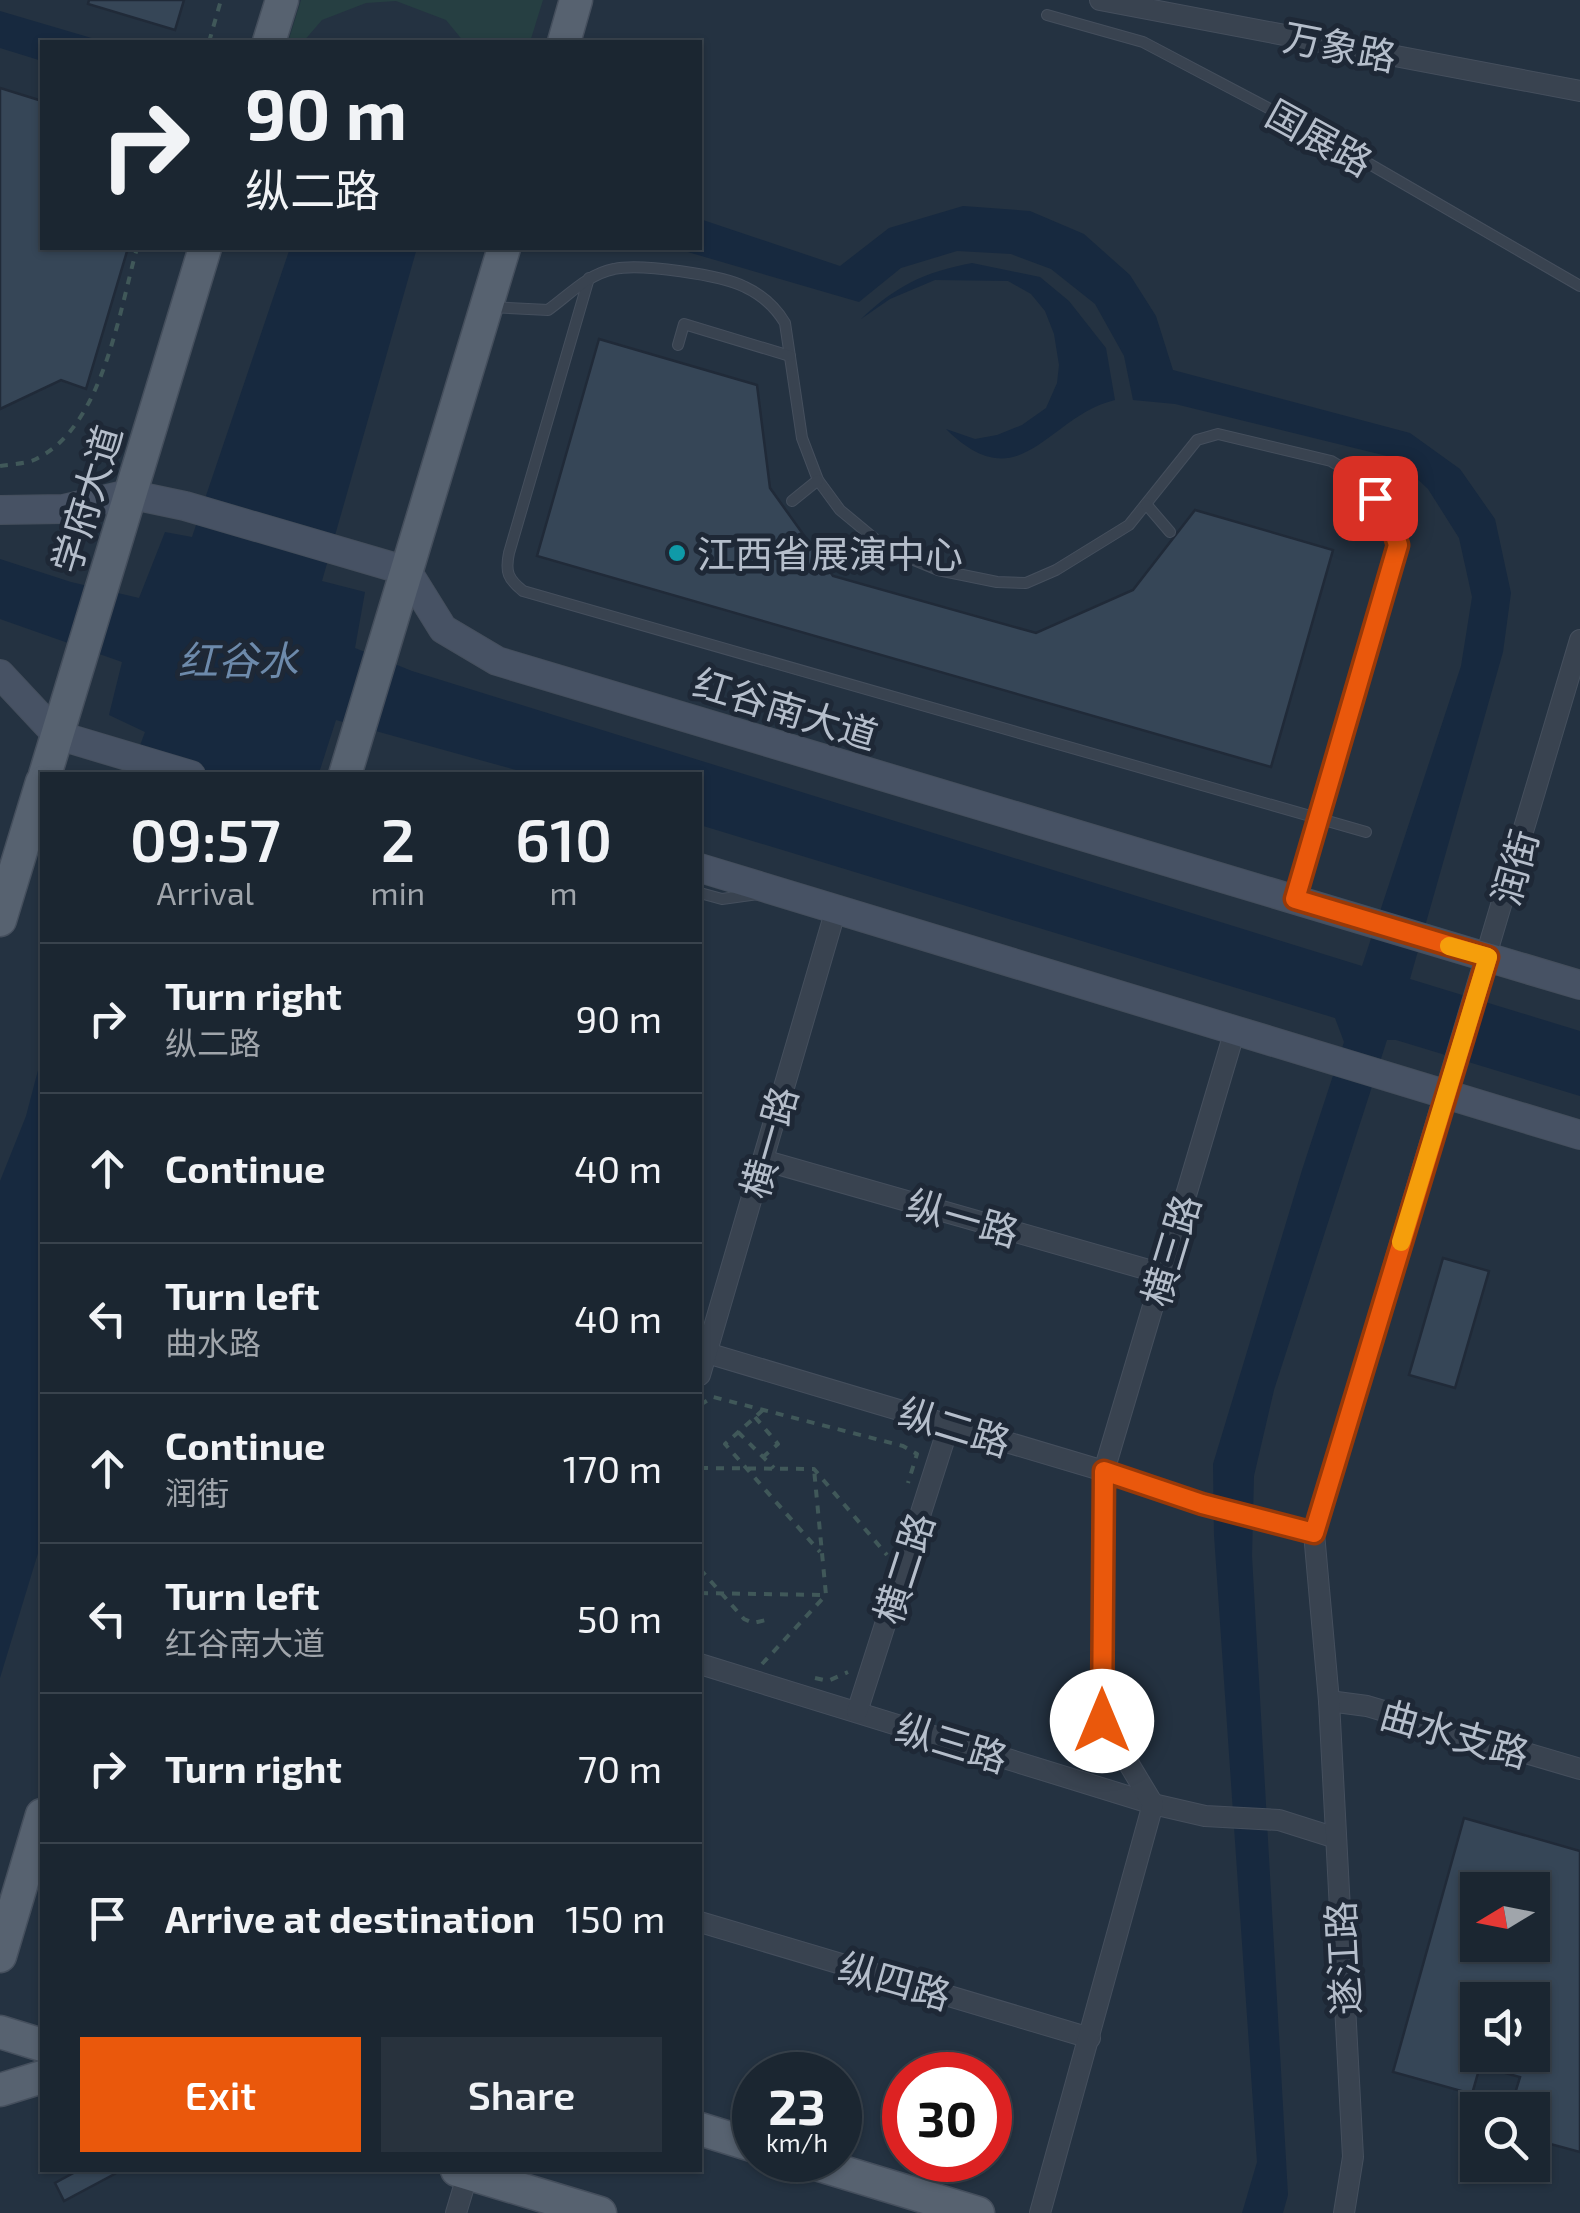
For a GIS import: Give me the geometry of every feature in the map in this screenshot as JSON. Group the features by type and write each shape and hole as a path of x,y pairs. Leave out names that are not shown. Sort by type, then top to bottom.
{"main road":[{"path":"270,40 282,0"},
{"path":"565,40 576,0"},
{"name":"学府大道","path":"46,772 205,250"},
{"path":"347,772 503,250"},
{"path":"0,510 63,508 128,494 185,506 407,571"},
{"name":"红谷南大道","path":"407,571 443,629 497,661 1580,985"},
{"path":"0,674 57,735 181,772"},
{"path":"0,920 40,789"},
{"path":"702,869 1580,1135"},
{"path":"0,1956 18,1924 40,1827"},
{"path":"40,1833 36,1864 40,1880"},
{"path":"0,2032 40,2044"},
{"path":"0,2090 40,2078"},
{"path":"702,2130 732,2139"},
{"path":"463,2172 600,2213"},
{"path":"862,2178 978,2213"}],"street":[{"name":"万象路","path":"1100,0 1580,92"},
{"name":"润街","path":"1314,1533 1580,640"},
{"name":"横一路","path":"702,1369 836,909"},
{"name":"横三路","path":"1153,1804 1102,1721 1104,1471 1235,1030"},
{"name":"纵一路","path":"763,1160 1163,1274"},
{"name":"纵二路","path":"707,1353 1261,1522 1314,1533"},
{"name":"横二路","path":"857,1712 949,1425"},
{"name":"遂江路","path":"1314,1533 1329,1701 1354,2157 1344,2213"},
{"name":"纵三路","path":"702,1664 754,1667 857,1712 1153,1804 1205,1816 1279,1820 1336,1838"},
{"name":"曲水支路","path":"1329,1701 1367,1706 1580,1769"},
{"path":"1040,2213 1153,1804"},
{"name":"纵四路","path":"702,1923 1090,2038"},
{"path":"456,2213 463,2172"}],"lane":[{"name":"国展路","path":"1047,15 1144,42 1323,136 1580,286"},
{"path":"486,306 548,310 589,278 612,269 648,266 744,286 776,308 785,324 802,438 818,480 840,510 887,550 938,570 997,582 1026,582 1100,546 1129,525 1197,440 1218,434 1331,461 1356,476 1390,520 1398,545 1295,899"},
{"path":"589,278 508,554 506,568 510,580 522,590 1366,832"},
{"path":"678,346 684,324 790,356"},
{"path":"792,500 818,480"},
{"path":"1146,504 1170,532"},
{"path":"702,894 722,899 778,891"}],"path":[{"path":"210,40 222,0"},
{"path":"0,466 37,459 73,428 97,392 136,250"},
{"path":"702,1404 713,1397 912,1450 917,1454 907,1488"},
{"path":"763,1410 725,1444 822,1554"},
{"path":"755,1417 778,1444 763,1457"},
{"path":"738,1432 774,1468"},
{"path":"702,1468 814,1469 886,1555 892,1538"},
{"path":"814,1469 826,1596"},
{"path":"702,1570 744,1618 753,1623 770,1619"},
{"path":"702,1594 826,1596"},
{"path":"754,1667 826,1596"},
{"path":"814,1678 828,1681 851,1670"}],"green space":[{"path":"301,0 543,0 531,40 462,40 446,20 396,1 366,3 322,20 305,40 289,40"}],"water":[{"path":"0,11 98,40 40,40 40,60 0,48"},
{"name":"红谷水","path":"963,206 1030,211 1084,234 1130,275 1156,316 1173,370 1410,433 1460,469 1495,519 1511,593 1503,652 1410,979 1580,1031 1580,1096 1387,1040 1274,1390 1254,1476 1252,1556 1288,2195 1283,2213 1242,2213 1257,2162 1214,1535 1213,1464 1344,1042 1335,1018 702,826 702,772 523,772 336,720 319,772 130,772 145,732 109,715 122,662 0,619 0,559 139,598 165,532 192,537 289,250 416,250 322,581 365,592 355,648 412,671 1362,966 1461,666 1472,597 1459,538 1428,489 1395,458 1175,404 1133,400 1124,356 1095,304 1051,269 1011,254 957,251 901,268 859,302 681,250 702,250 702,220 840,266 889,228"},
{"path":"972,263 1040,277 1069,301 1106,348 1115,400 1091,409 1015,457 994,458 972,450 946,429 975,439 997,435 1022,425 1046,408 1057,383 1059,365 1045,311 1031,294 1008,281 935,280 890,299 861,319 912,282"},
{"path":"40,1063 40,1547 0,1678 0,1181 26,1116"}],"building":[{"path":"89,0 184,0 175,30 88,4"},
{"path":"0,88 40,100 40,250 127,250 86,389 61,380 0,409"},
{"name":"江西省展演中心","path":"599,339 757,385 770,488 833,576 1036,633 1133,590 1195,510 1333,550 1271,767 537,556"},
{"path":"1443,1258 1489,1271 1455,1388 1409,1375"},
{"path":"1464,1818 1580,1851 1580,2152 1550,2144 1550,2092 1515,2092 1520,2077 1502,2072 1550,2072 1550,1982 1460,1982 1460,2072 1478,2072 1473,2092 1393,2072"},
{"path":"75,2172 118,2172 64,2201 55,2183"}],"slow traffic":[{"path":"1401,1242 1488,957 1449,946"}],"place":[{"name":"江西省展演中心","path":"677,553"}],"route":[{"path":"1102,1721 1104,1471 1261,1522 1314,1533 1488,957 1295,899 1398,545 1390,520 1375,498"}]}
